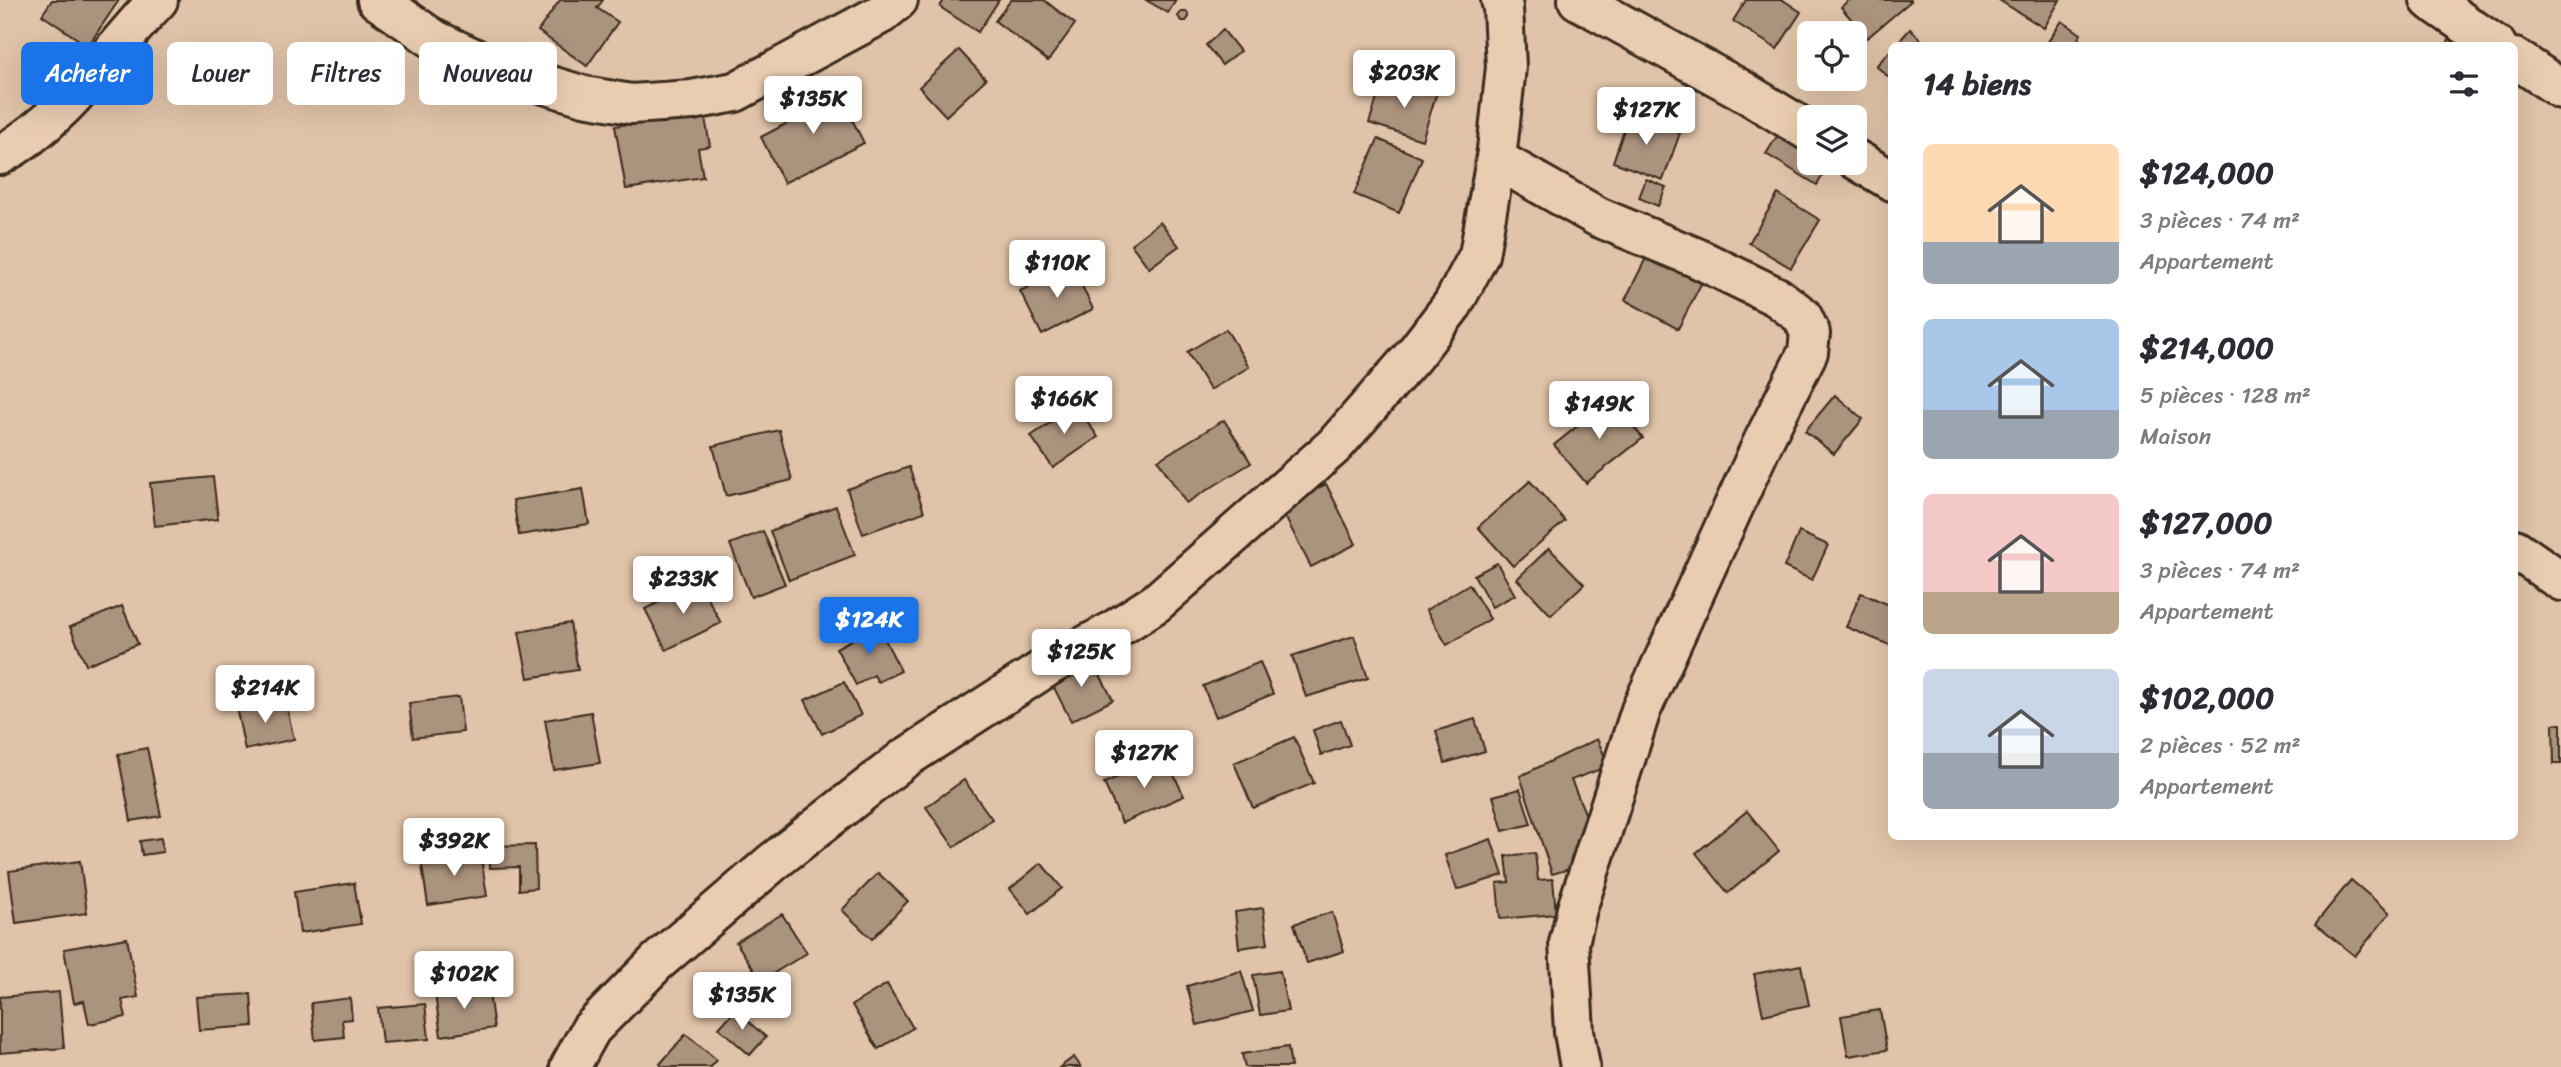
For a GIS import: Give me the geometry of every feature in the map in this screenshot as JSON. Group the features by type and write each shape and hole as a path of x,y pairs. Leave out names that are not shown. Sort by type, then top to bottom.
{"street":[{"path":"0,155 26,141 51,119 158,0"},
{"path":"377,0 435,40 501,71 584,96 631,104 692,100 735,92 881,14 898,0"},
{"path":"570,1067 591,1029 657,962 773,862 904,759 1051,665 1156,603 1334,446 1413,356 1453,304 1479,255 1496,159 1506,67 1501,0"},
{"path":"1577,0 1738,88 1797,124"},
{"path":"2430,0 2491,42"},
{"path":"2518,60 2561,89"},
{"path":"1496,159 1598,217 1697,258 1777,297 1802,316 1810,333 1808,352 1758,452 1641,710 1577,909 1569,943 1574,1032 1580,1067"},
{"path":"1867,166 1888,179"},
{"path":"2518,551 2561,581"}],"building":[{"path":"52,0 119,0 91,42 82,42 42,15"},
{"path":"560,0 603,0 597,8 618,22 587,66 538,31"},
{"path":"944,0 999,0 978,32 940,7"},
{"path":"1011,0 1044,0 1075,24 1048,61 995,21"},
{"path":"1146,0 1176,0 1168,13"},
{"path":"1746,0 1783,0 1801,12 1777,49 1733,21"},
{"path":"1849,0 1911,1 1867,38 1867,21 1853,21 1841,7"},
{"path":"1999,0 2060,0 2044,28"},
{"path":"1181,12 1187,12 1189,17 1186,21 1181,21 1178,16"},
{"path":"2062,21 2081,34 2076,42 2048,42"},
{"path":"1910,29 1924,42 1899,42"},
{"path":"2457,29 2474,42 2448,42"},
{"path":"1223,30 1240,51 1222,65 1206,45"},
{"path":"959,50 986,79 946,116 919,87"},
{"path":"1888,53 1888,76 1876,66"},
{"path":"1382,83 1415,93 1418,83 1438,89 1422,140 1369,123"},
{"path":"836,88 864,143 784,183 761,137 795,119 791,111"},
{"path":"704,112 710,146 698,148 703,177 626,189 615,126"},
{"path":"1629,115 1680,133 1663,180 1613,162"},
{"path":"1779,133 1797,143 1797,173 1766,154"},
{"path":"1378,139 1422,158 1399,213 1354,194"},
{"path":"1801,175 1823,175 1817,185"},
{"path":"1646,179 1666,187 1658,206 1639,198"},
{"path":"1778,194 1820,220 1791,268 1749,243"},
{"path":"1160,222 1179,246 1149,268 1131,244"},
{"path":"1648,254 1702,282 1678,329 1625,300"},
{"path":"1072,265 1093,309 1042,335 1020,291"},
{"path":"1226,329 1249,367 1210,390 1187,352"},
{"path":"1835,395 1863,419 1834,454 1805,431"},
{"path":"1611,399 1643,438 1586,483 1554,445"},
{"path":"1076,405 1098,437 1053,468 1031,436"},
{"path":"1224,420 1251,463 1186,503 1158,460"},
{"path":"779,430 792,480 726,496 713,446"},
{"path":"909,467 924,512 863,534 847,489"},
{"path":"213,477 218,519 155,526 150,483"},
{"path":"1530,481 1565,521 1513,566 1478,527"},
{"path":"1326,484 1356,544 1311,567 1280,507"},
{"path":"583,489 589,524 519,535 513,500"},
{"path":"836,506 855,555 789,580 770,531"},
{"path":"763,531 785,584 751,597 730,544"},
{"path":"1799,532 1828,545 1812,580 1784,567"},
{"path":"1549,548 1584,584 1551,615 1517,579"},
{"path":"1497,563 1515,595 1492,607 1474,575"},
{"path":"699,582 721,623 666,650 645,609"},
{"path":"1469,584 1490,619 1447,645 1426,610"},
{"path":"1861,593 1888,604 1888,644 1846,627"},
{"path":"122,606 138,644 86,665 70,627"},
{"path":"570,623 578,670 528,678 519,632"},
{"path":"878,626 901,671 878,682 874,675 856,685 836,648"},
{"path":"1354,636 1368,678 1306,697 1292,656"},
{"path":"1091,657 1113,700 1071,721 1049,678"},
{"path":"1260,662 1273,694 1216,717 1203,686"},
{"path":"844,682 861,715 822,734 805,700"},
{"path":"459,697 463,732 413,738 409,703"},
{"path":"285,700 294,739 245,750 237,711"},
{"path":"591,712 600,763 554,770 545,720"},
{"path":"1475,719 1485,751 1445,763 1436,731"},
{"path":"1341,720 1350,745 1321,755 1313,730"},
{"path":"2553,724 2561,724 2561,764 2554,764"},
{"path":"1294,737 1314,783 1253,808 1234,763"},
{"path":"1597,739 1609,766 1571,780 1591,827 1573,868 1552,874 1520,776"},
{"path":"147,748 161,816 131,821 118,754"},
{"path":"1165,756 1184,796 1122,823 1104,783"},
{"path":"964,780 992,819 954,847 926,807"},
{"path":"1520,789 1531,824 1503,831 1493,796"},
{"path":"1747,811 1779,851 1728,893 1696,853"},
{"path":"161,838 163,852 142,855 140,841"},
{"path":"1491,839 1503,875 1457,890 1445,855"},
{"path":"535,845 536,888 519,890 519,867 490,868 489,846"},
{"path":"480,850 487,896 428,905 421,859"},
{"path":"1535,853 1538,880 1553,879 1556,914 1500,919 1497,883 1509,882 1506,856"},
{"path":"80,861 87,913 16,923 9,871"},
{"path":"1041,863 1062,888 1030,914 1010,889"},
{"path":"878,873 908,901 872,939 842,910"},
{"path":"2351,880 2390,913 2355,956 2315,924"},
{"path":"354,883 361,924 300,933 294,892"},
{"path":"1263,908 1268,944 1239,948 1235,912"},
{"path":"1332,912 1344,951 1307,963 1294,924"},
{"path":"782,914 807,953 761,981 736,942"},
{"path":"127,938 138,997 122,1000 126,1017 89,1024 84,1001 74,1003 64,949"},
{"path":"1801,965 1809,1005 1763,1015 1754,974"},
{"path":"1241,971 1253,1011 1197,1025 1187,986"},
{"path":"1280,971 1288,1011 1260,1015 1253,975"},
{"path":"887,984 913,1028 878,1049 852,1005"},
{"path":"488,986 494,1028 441,1036 435,994"},
{"path":"59,992 64,1048 0,1053 0,997"},
{"path":"251,994 253,1026 199,1030 196,997"},
{"path":"350,998 352,1019 342,1020 344,1037 315,1040 311,1003"},
{"path":"425,1004 429,1039 382,1043 378,1008"},
{"path":"735,1010 766,1037 750,1055 719,1028"},
{"path":"1880,1010 1887,1050 1848,1056 1841,1016"},
{"path":"686,1034 717,1060 711,1067 663,1067 660,1064"},
{"path":"1288,1047 1291,1067 1245,1067 1242,1054"},
{"path":"1074,1057 1081,1067 1060,1067"}]}
